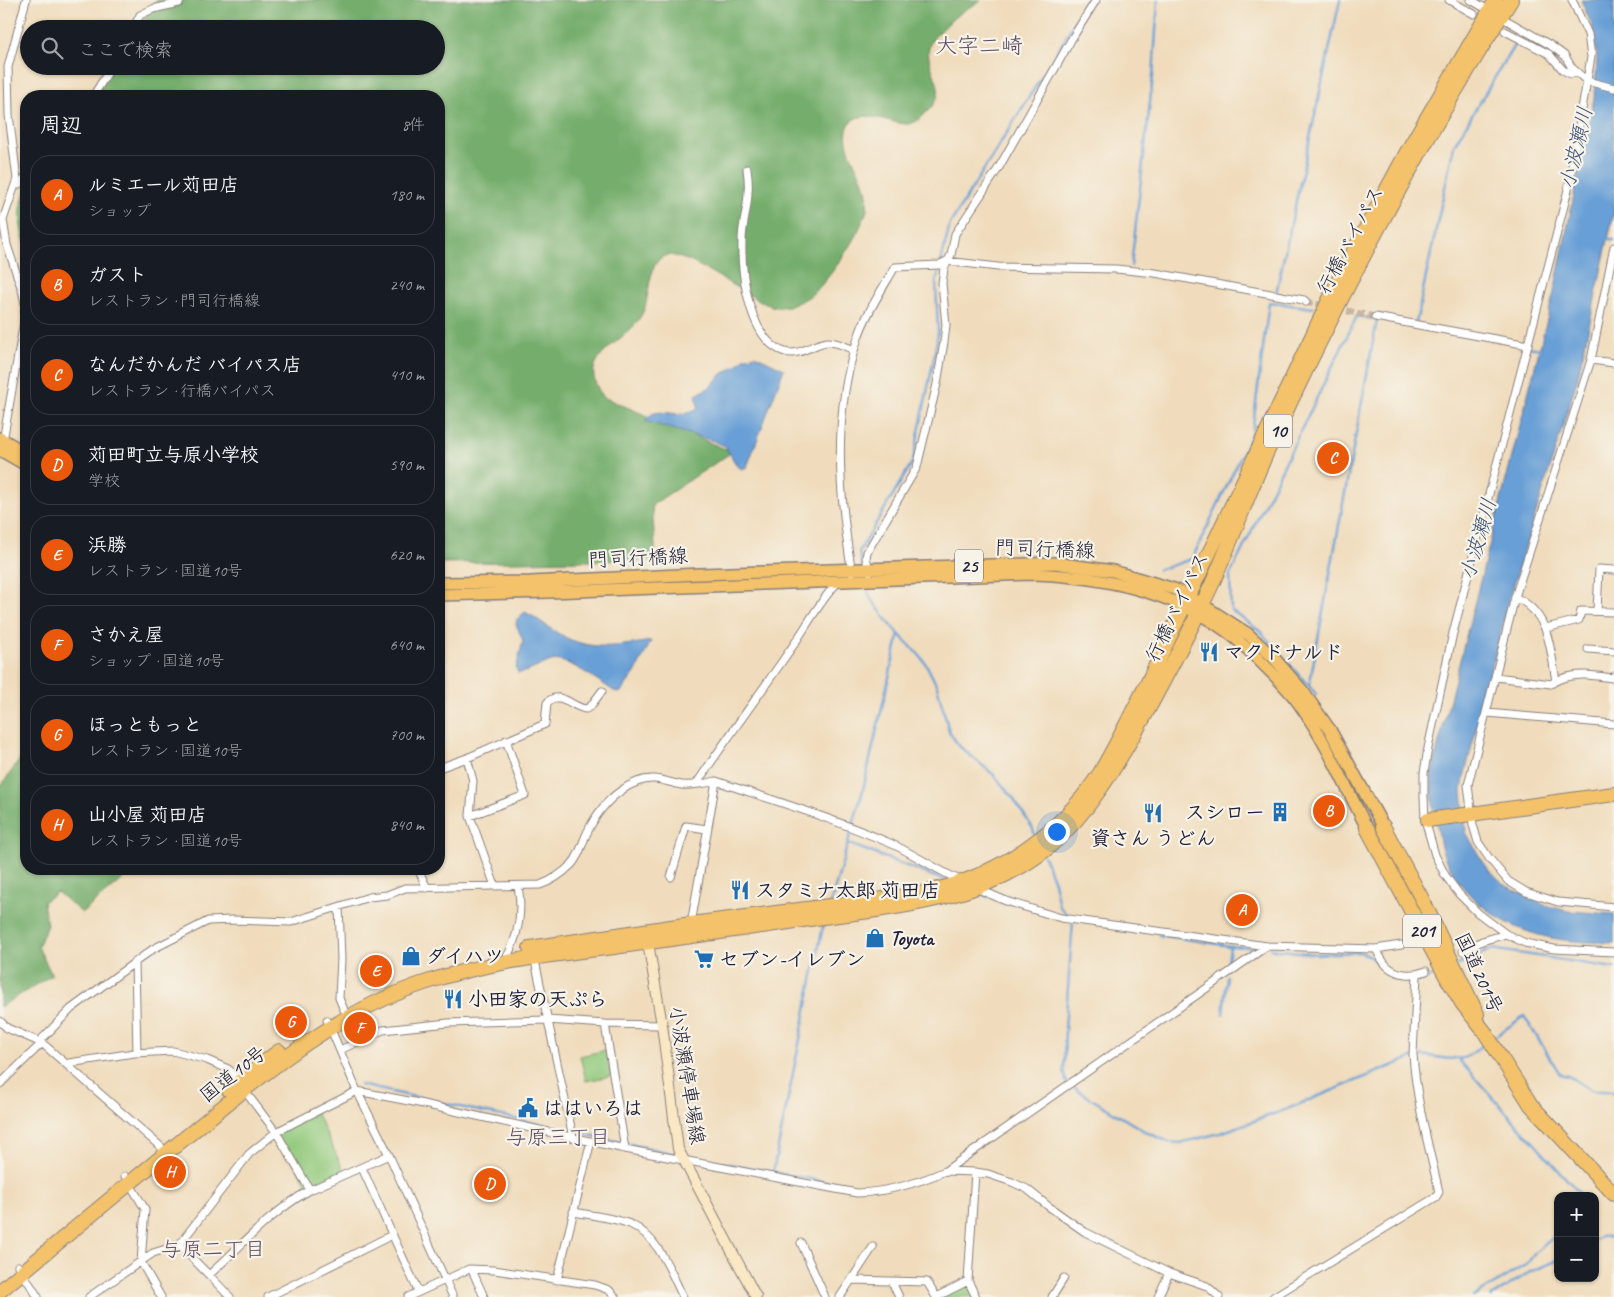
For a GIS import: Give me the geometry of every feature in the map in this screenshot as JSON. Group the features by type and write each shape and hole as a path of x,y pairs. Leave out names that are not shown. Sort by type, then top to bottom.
{"highway":[{"name":"行橋バイパス","path":"647,937 691,924 914,895 963,882 1000,865 1031,845 1068,814 1099,774 1116,745 1148,682 1185,600 1343,271 1408,150 1495,9 1511,0"},
{"name":"行橋バイパス","path":"647,937 915,905 977,888 1015,870 1040,854 1087,808 1114,770 1200,609 1266,456 1328,326 1455,89 1495,9"},
{"path":"1428,820 1614,794"},
{"name":"国道201号","path":"1383,826 1424,903 1484,1031"},
{"name":"国道201号","path":"1367,828 1462,1003 1484,1031 1531,1105 1614,1194"},
{"name":"国道10号","path":"127,1180 161,1147 242,1085 344,1010 364,999 439,969 533,952 647,937"},
{"name":"国道10号","path":"328,1023 390,994 507,957"},
{"name":"国道10号","path":"0,1291 20,1269 242,1085"},
{"name":"国道10号","path":"0,1281 20,1269"}],"main road":[{"path":"1,445 20,451"},
{"path":"1,445 20,460"},
{"name":"門司行橋線","path":"445,583 852,575 1031,574 1067,575 1128,586 1185,600 1248,634 1274,658 1302,690 1330,730 1383,826"},
{"name":"門司行橋線","path":"445,595 839,581 852,575"},
{"name":"門司行橋線","path":"1200,609 1252,653 1302,706 1320,734 1367,828"},
{"name":"小波瀬停車場線","path":"647,937 662,1025 676,1137 684,1160 756,1297"}],"street":[{"path":"21,20 26,0"},
{"path":"138,20 140,15 179,3 181,0"},
{"path":"870,575 866,558 867,552 917,466 922,449 944,342 946,325 942,282 944,268 951,255 955,234 998,169 1096,0"},
{"path":"1449,0 1474,14"},
{"path":"1471,0 1495,9 1550,45 1565,56 1572,68 1587,81 1614,88"},
{"path":"1572,0 1588,34 1591,57 1568,190 1453,633 1424,773 1425,820 1435,856 1459,894 1478,913 1506,934 1525,943 1554,949 1614,952"},
{"path":"20,22 8,67 9,114 16,170 15,186 2,212 3,230 20,289"},
{"path":"1505,31 1549,54 1563,70 1571,74 1577,72"},
{"path":"97,90 106,75"},
{"path":"747,169 748,192 742,239 742,257 750,307 762,333 778,349 787,353 800,352 825,342 831,342 854,350"},
{"path":"15,186 20,184"},
{"path":"1614,247 1591,360 1515,597 1468,785 1471,814 1478,842 1508,881 1526,892 1558,902 1614,907"},
{"path":"852,575 845,532 841,439 844,393 858,336 895,267 939,265 948,261 998,267 1116,269 1155,273 1304,300 1306,302"},
{"path":"1375,317 1528,345"},
{"path":"1,445 20,338"},
{"path":"1591,360 1614,363"},
{"path":"1597,611 1599,568 1614,570"},
{"path":"697,783 829,591 839,581"},
{"path":"1515,597 1525,602 1546,628 1556,681"},
{"path":"1546,628 1578,620 1580,611 1614,612"},
{"path":"1588,649 1614,651"},
{"path":"1496,677 1551,684 1566,677 1579,674 1612,678 1614,676"},
{"path":"445,766 545,724 547,703 552,698 560,698 586,709 590,707 602,691"},
{"path":"1487,714 1614,724"},
{"path":"470,816 525,795 506,740"},
{"path":"467,758 472,781 470,816 495,886"},
{"path":"0,1084 42,1043 41,1040 51,1028 71,1009 152,949 208,921 291,922 369,897 405,888 540,885 551,881 572,864 578,856 592,822 612,796 638,782 653,778 683,785 716,782 858,830 907,851 947,875 1006,901 1061,918 1267,946 1376,949 1401,945"},
{"path":"691,924 716,782"},
{"path":"671,877 686,826 707,829"},
{"path":"421,875 426,888"},
{"path":"507,957 517,931 521,909 518,886"},
{"path":"339,907 341,959 339,998 344,1010"},
{"path":"1462,951 1482,941 1506,934"},
{"path":"89,1297 153,1253 178,1245 249,1154 276,1132 357,1091 625,1148 857,1193 875,1192 930,1178 945,1171 1267,946"},
{"path":"1376,949 1387,966 1397,972 1417,975 1426,971"},
{"path":"533,952 573,1137"},
{"path":"135,962 137,1053"},
{"path":"1273,1297 1436,1197 1440,1192 1423,1120 1414,1067 1417,975"},
{"path":"340,1050 383,1030 448,1023 547,1020 662,1025"},
{"path":"0,1021 7,1028 42,1043 108,1103 161,1147"},
{"path":"328,1023 357,1091 389,1155 453,1297"},
{"path":"605,1024 625,1148"},
{"path":"68,1066 69,1063 137,1053 173,1051 228,1069 276,1132 310,1190"},
{"path":"557,1280 591,1141"},
{"path":"209,1275 272,1216 297,1197 389,1155"},
{"path":"362,1168 418,1292"},
{"path":"945,1171 974,1172 1012,1182 1027,1189 1085,1232 1169,1274 1207,1286 1220,1297"},
{"path":"974,1172 968,1281 976,1297"},
{"path":"127,1180 145,1209 141,1262 161,1297"},
{"path":"573,1212 629,1224 646,1234 656,1245 683,1297"},
{"path":"268,1297 392,1235"},
{"path":"801,1243 825,1297"},
{"path":"178,1245 230,1297"},
{"path":"840,1297 873,1247"},
{"path":"20,1269 38,1297"},
{"path":"408,1297 469,1269 494,1270 594,1285 609,1290 615,1297"},
{"path":"472,1270 484,1297"},
{"path":"1158,1297 1169,1274"},
{"path":"1052,1297 1064,1278"},
{"path":"852,1280 927,1282 936,1297 968,1281"},
{"path":"892,1282 899,1297"},
{"path":"101,1289 106,1297"}],"green space":[{"path":"156,0 981,0 956,16 932,40 929,56 938,91 934,103 923,116 916,122 907,124 874,117 858,117 848,127 847,143 865,187 867,210 858,232 841,259 813,293 791,305 772,306 690,261 668,255 661,258 652,271 645,308 639,318 596,363 594,368 595,381 603,397 732,452 652,505 656,560 445,563 445,90 99,90 108,75 445,75 445,20 144,20"},
{"path":"20,759 20,875 126,876 82,913 57,892 43,902 47,925 38,947 52,975 0,1007 0,787"},
{"path":"606,1050 611,1076 586,1081 580,1056"},
{"path":"316,1112 346,1175 310,1190 276,1132"},
{"path":"968,1281 976,1297 936,1297"}],"water":[{"path":"1581,0 1614,0 1614,212 1578,377 1509,600 1462,791 1466,832 1489,870 1505,885 1544,905 1568,911 1614,914 1614,943 1585,942 1539,935 1507,923 1479,903 1466,891 1447,863 1440,844 1431,785 1439,742 1554,292 1595,93 1597,58 1593,28"},
{"path":"755,355 784,369 747,467 742,469 737,466 725,446 714,441 645,421 650,415 656,413 683,414 691,412 698,407 696,395 710,387 722,374 736,366 744,358"},
{"path":"525,612 561,635 583,644 594,646 628,645 651,641 635,673 620,693 565,662 551,661 531,670 518,673 516,668 523,641 516,624 517,619"}],"waterway":[{"path":"941,262 950,224 1057,52 1087,0"},
{"path":"1131,266 1153,76 1158,0"},
{"path":"1276,293 1340,0"},
{"path":"1416,323 1454,145 1515,44"},
{"path":"1606,238 1614,240"},
{"path":"862,566 859,552 913,461 938,333 936,282 940,267"},
{"path":"1158,570 1192,559 1252,433 1269,302 1313,308"},
{"path":"1316,694 1260,631 1231,610 1230,575 1357,316 1374,319"},
{"path":"1309,687 1377,320"},
{"path":"1527,347 1542,349"},
{"path":"865,584 871,599 894,629 921,657 927,666 937,686 949,731 958,745 994,775 1013,798 1032,827 1035,835"},
{"path":"831,902 862,794 899,634"},
{"path":"847,843 946,881"},
{"path":"1044,856 1054,882 1059,906 1069,917"},
{"path":"977,892 988,897"},
{"path":"773,1172 824,921"},
{"path":"1073,921 1065,1028 1064,1071 1066,1081 1080,1092 1146,1132 1169,1142 1180,1143 1220,1133 1285,1110 1416,1056 1422,1055 1451,1059 1463,1058 1486,1042"},
{"path":"1159,935 1230,946 1227,970"},
{"path":"1231,946 1260,948"},
{"path":"1270,949 1317,954 1359,952 1369,955 1384,971 1412,981 1427,979 1439,973"},
{"path":"1458,965 1492,949 1614,968"},
{"path":"1223,1014 1227,976"},
{"path":"1493,1038 1524,1016 1560,1074 1568,1076 1593,1091 1612,1091 1614,1093"},
{"path":"1457,1058 1578,1192"},
{"path":"360,1085 676,1154"},
{"path":"686,1156 860,1188"},
{"path":"1473,1297 1527,1264 1535,1253 1554,1236"},
{"path":"1599,1238 1614,1236"},
{"path":"1491,1297 1530,1272 1554,1262"}],"tunnel":[{"path":"1306,302 1375,317"}],"place":[{"name":"なんだかんだ バイパス店","path":"1333,458"},
{"name":"マクドナルド","path":"1209,652"},
{"name":"ガスト","path":"1329,811"},
{"name":"スシロー","path":"1280,812"},
{"name":"資さん うどん","path":"1153,813"},
{"name":"スタミナ太郎 苅田店","path":"740,890"},
{"name":"ルミエール苅田店","path":"1242,910"},
{"name":"Toyota","path":"875,938"},
{"name":"ダイハツ","path":"411,956"},
{"name":"セブン-イレブン","path":"704,959"},
{"name":"浜勝","path":"376,971"},
{"name":"小田家の天ぷら","path":"453,999"},
{"name":"ほっともっと","path":"291,1022"},
{"name":"さかえ屋","path":"360,1028"},
{"name":"ははいろは","path":"528,1108"},
{"name":"山小屋 苅田店","path":"170,1172"},
{"name":"苅田町立与原小学校","path":"490,1184"}],"district":[{"name":"大字二崎","path":"979,46"},
{"name":"与原三丁目","path":"558,1137"},
{"name":"与原二丁目","path":"213,1249"}],"water label":[{"name":"小波瀬川","path":"1576,148"},
{"name":"小波瀬川","path":"1478,539"}]}
